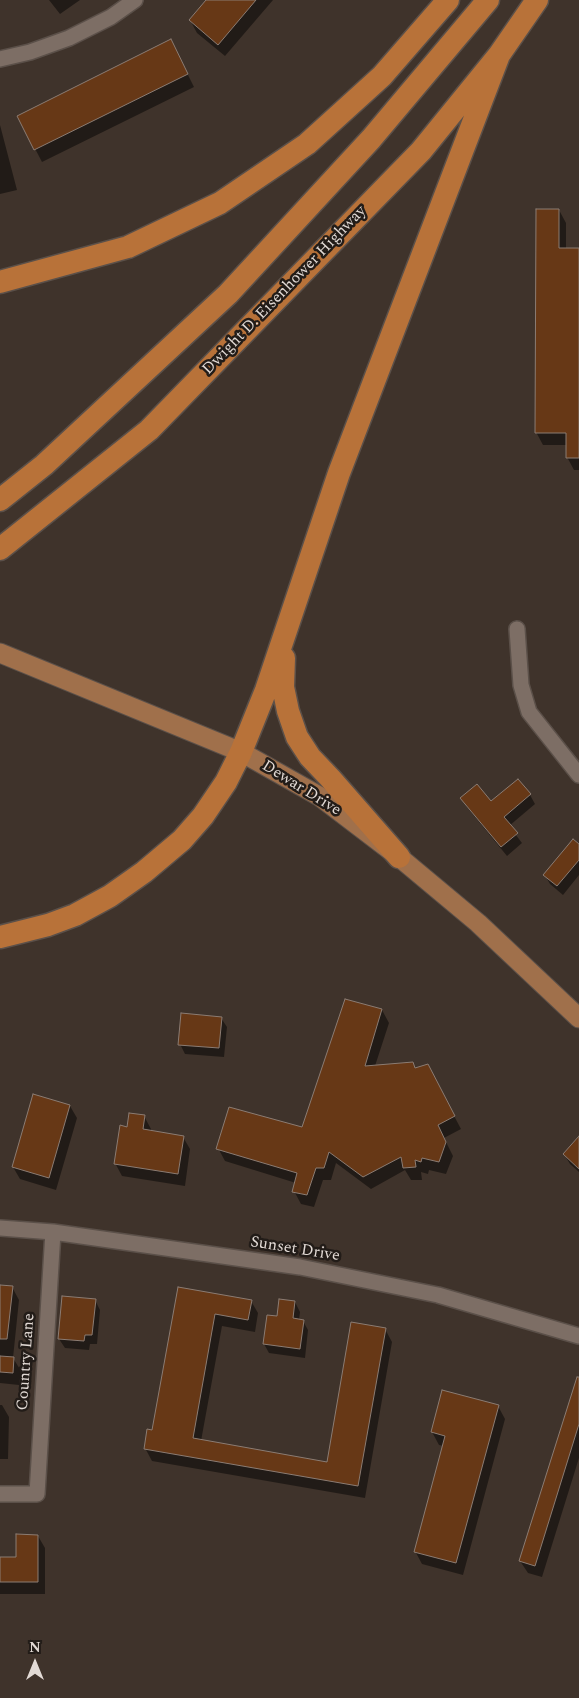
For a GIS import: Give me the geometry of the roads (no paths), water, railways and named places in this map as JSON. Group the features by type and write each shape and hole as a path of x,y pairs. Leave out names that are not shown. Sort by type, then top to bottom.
{"highway":[{"path":"0,282 128,247 220,203 307,144 382,76 448,0"},
{"path":"0,500 44,465 228,294 371,140 488,0"},
{"name":"Dwight D. Eisenhower Highway","path":"0,549 149,430 420,151 499,54 537,0"},
{"path":"0,937 48,925 74,915 110,896 144,872 182,840 203,816 226,782 241,752 284,640 339,473 499,54"},
{"path":"284,640 283,687 288,711 297,737 310,757 399,857"}],"main road":[{"name":"Dewar Drive","path":"0,653 241,752 319,796 399,857 478,923 579,1018"}],"street":[{"path":"0,59 30,52 69,38 111,17 135,0"},
{"path":"517,629 521,685 529,712 579,775"},
{"name":"Sunset Drive","path":"0,1228 53,1232 300,1267 438,1294 579,1336"},
{"name":"Country Lane","path":"0,1494 37,1494 53,1232"}]}
